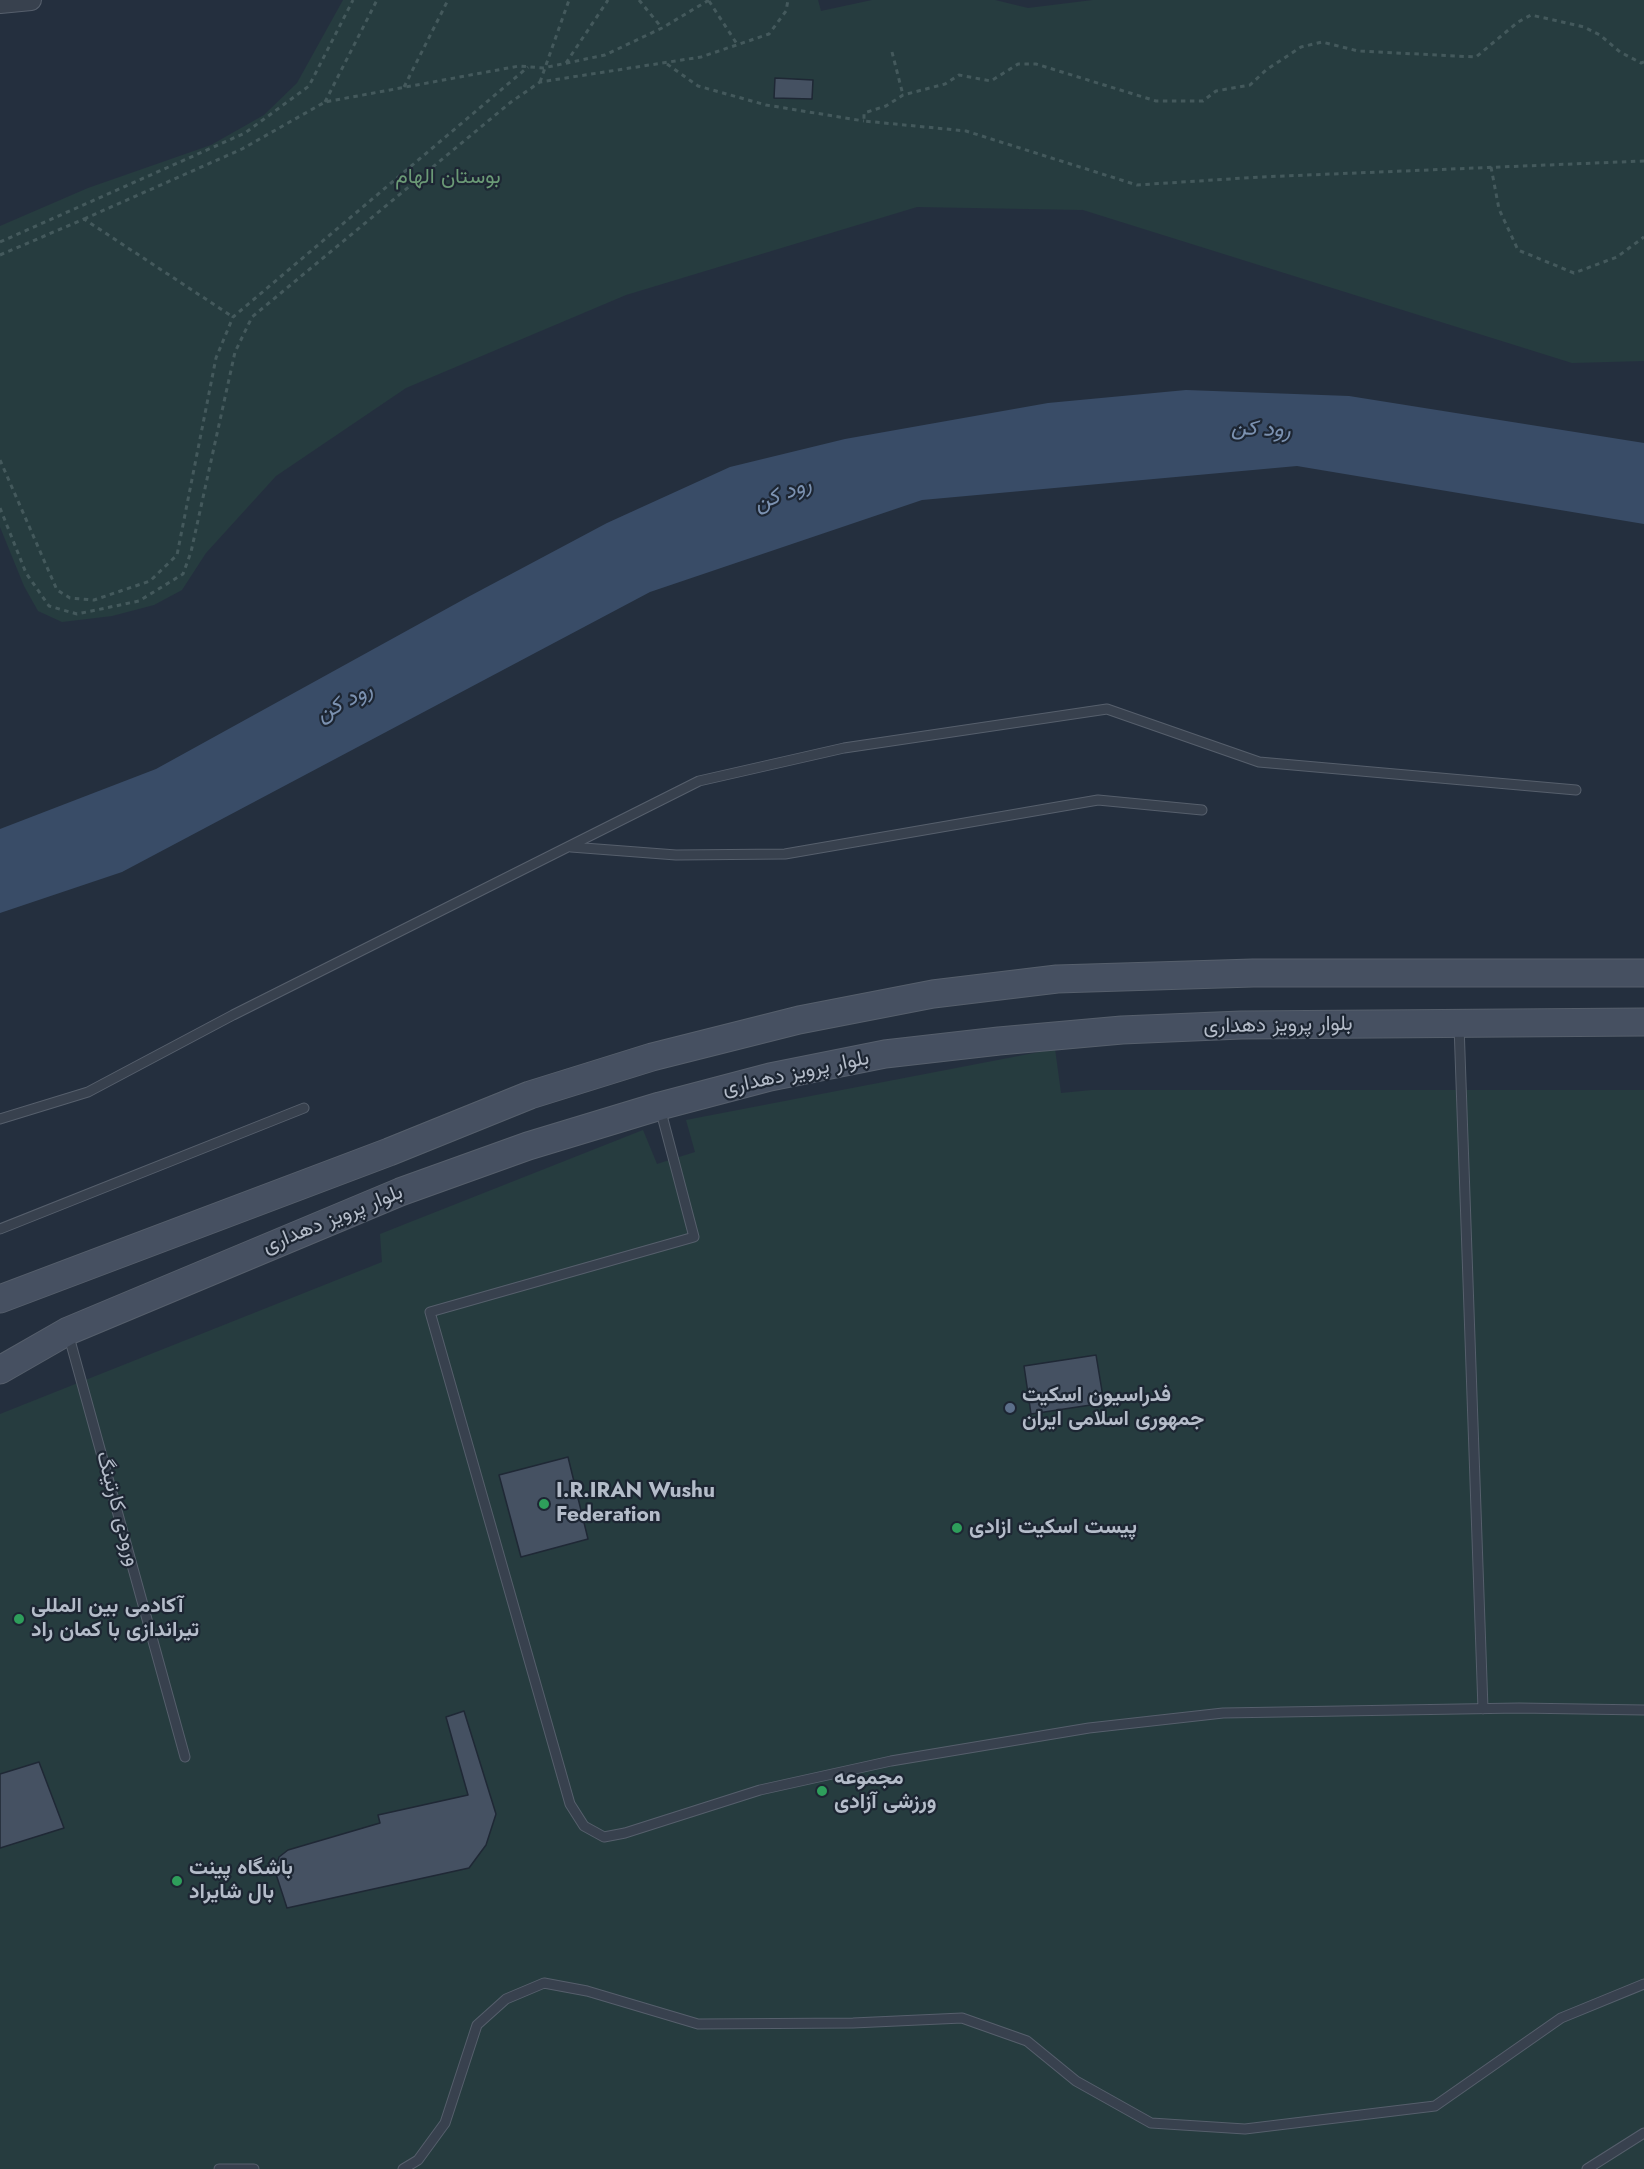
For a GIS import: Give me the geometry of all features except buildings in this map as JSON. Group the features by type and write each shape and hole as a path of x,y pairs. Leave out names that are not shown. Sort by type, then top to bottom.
{"main road":[{"name":"بلوار پرویز دهداری","path":"0,1299 389,1152 530,1095 652,1057 799,1020 933,994 1057,979 1253,973 1644,973"},
{"name":"بلوار پرویز دهداری","path":"6,1364 68,1331 400,1192 528,1146 660,1106 770,1077 885,1054 1122,1030 1241,1025 1644,1022"}],"street":[{"path":"0,3 31,0"}],"lane":[{"path":"0,1119 88,1092 233,1015 699,781 844,748 1107,710 1259,762 1575,790"},
{"path":"568,847 676,855 785,854 1098,800 1202,810"},
{"path":"1459,1025 1484,1709"},
{"path":"660,1106 694,1237 430,1312 570,1804 584,1826 604,1837 625,1833 760,1790 891,1761 1089,1728 1223,1713 1484,1709 1644,1710"},
{"path":"0,1229 304,1107"},
{"name":"ورودی کارتینگ","path":"68,1331 185,1757"},
{"path":"403,2169 418,2160 445,2123 477,2025 506,2000 544,1983 587,1991 698,2024 853,2023 962,2018 1027,2041 1076,2080 1150,2123 1245,2129 1435,2106 1561,2018 1644,1984"},
{"path":"1587,2169 1644,2133"},
{"path":"219,2169 254,2169"}],"path":[{"path":"0,242 245,133 309,86 353,0"},
{"path":"325,102 377,0"},
{"path":"404,87 448,0"},
{"path":"540,82 543,68 569,0"},
{"path":"566,64 608,0"},
{"path":"639,0 662,28"},
{"path":"0,255 242,149 325,102 519,66 543,68 605,55 662,28 709,0 737,45"},
{"path":"0,508 26,573 49,606 77,614 139,601 183,574 191,552 235,352 252,317 511,102 540,82 701,57 769,34 786,11 788,0"},
{"path":"864,121 864,114 886,106 903,95 945,84 959,75 991,81 1018,64 1036,64 1156,101 1203,101 1216,91 1250,85 1266,70 1301,47 1322,42 1358,51 1476,57 1518,22 1531,15 1584,27 1600,35 1620,52 1641,63 1644,62"},
{"path":"892,52 903,95"},
{"path":"667,64 699,86 766,105 864,121 966,131 1137,185 1644,160"},
{"path":"0,460 57,590 70,598 94,600 150,581 177,555 216,358 233,317 528,67"},
{"path":"1491,167 1499,209 1518,250 1574,273 1617,257 1644,237"},
{"path":"84,219 233,317"}],"green space":[{"name":"بوستان الهام","path":"343,0 818,0 821,11 872,0 995,0 1028,8 1093,0 1644,0 1644,361 1572,363 1083,210 917,207 626,295 406,388 276,476 206,553 182,590 154,605 112,616 62,622 38,611 24,586 0,527 0,226 88,188 211,145 264,115 297,83"},
{"name":"مجموعه ورزشی آزادی","path":"1055,1049 1061,1093 1092,1090 1644,1090 1644,2169 0,2169 0,1414 382,1262 380,1234 643,1130 657,1164 695,1152 686,1120"}],"water":[{"name":"رود کن","path":"1186,390 1349,396 1644,443 1644,524 1297,466 922,500 650,592 122,872 0,913 0,829 156,769 607,523 730,467 845,439 1048,403"}],"place":[{"name":"فدراسیون اسکیت جمهوری اسلامی ایران","path":"1010,1408"},
{"name":"I.R.IRAN Wushu Federation","path":"544,1504"},
{"name":"پیست اسکیت ازادی","path":"957,1528"},
{"name":"آکادمی بین المللی تیراندازی با کمان راد","path":"19,1619"},
{"name":"مجموعه ورزشی آزادی","path":"822,1791"},
{"name":"باشگاه پینت بال شایراد","path":"177,1881"}]}
